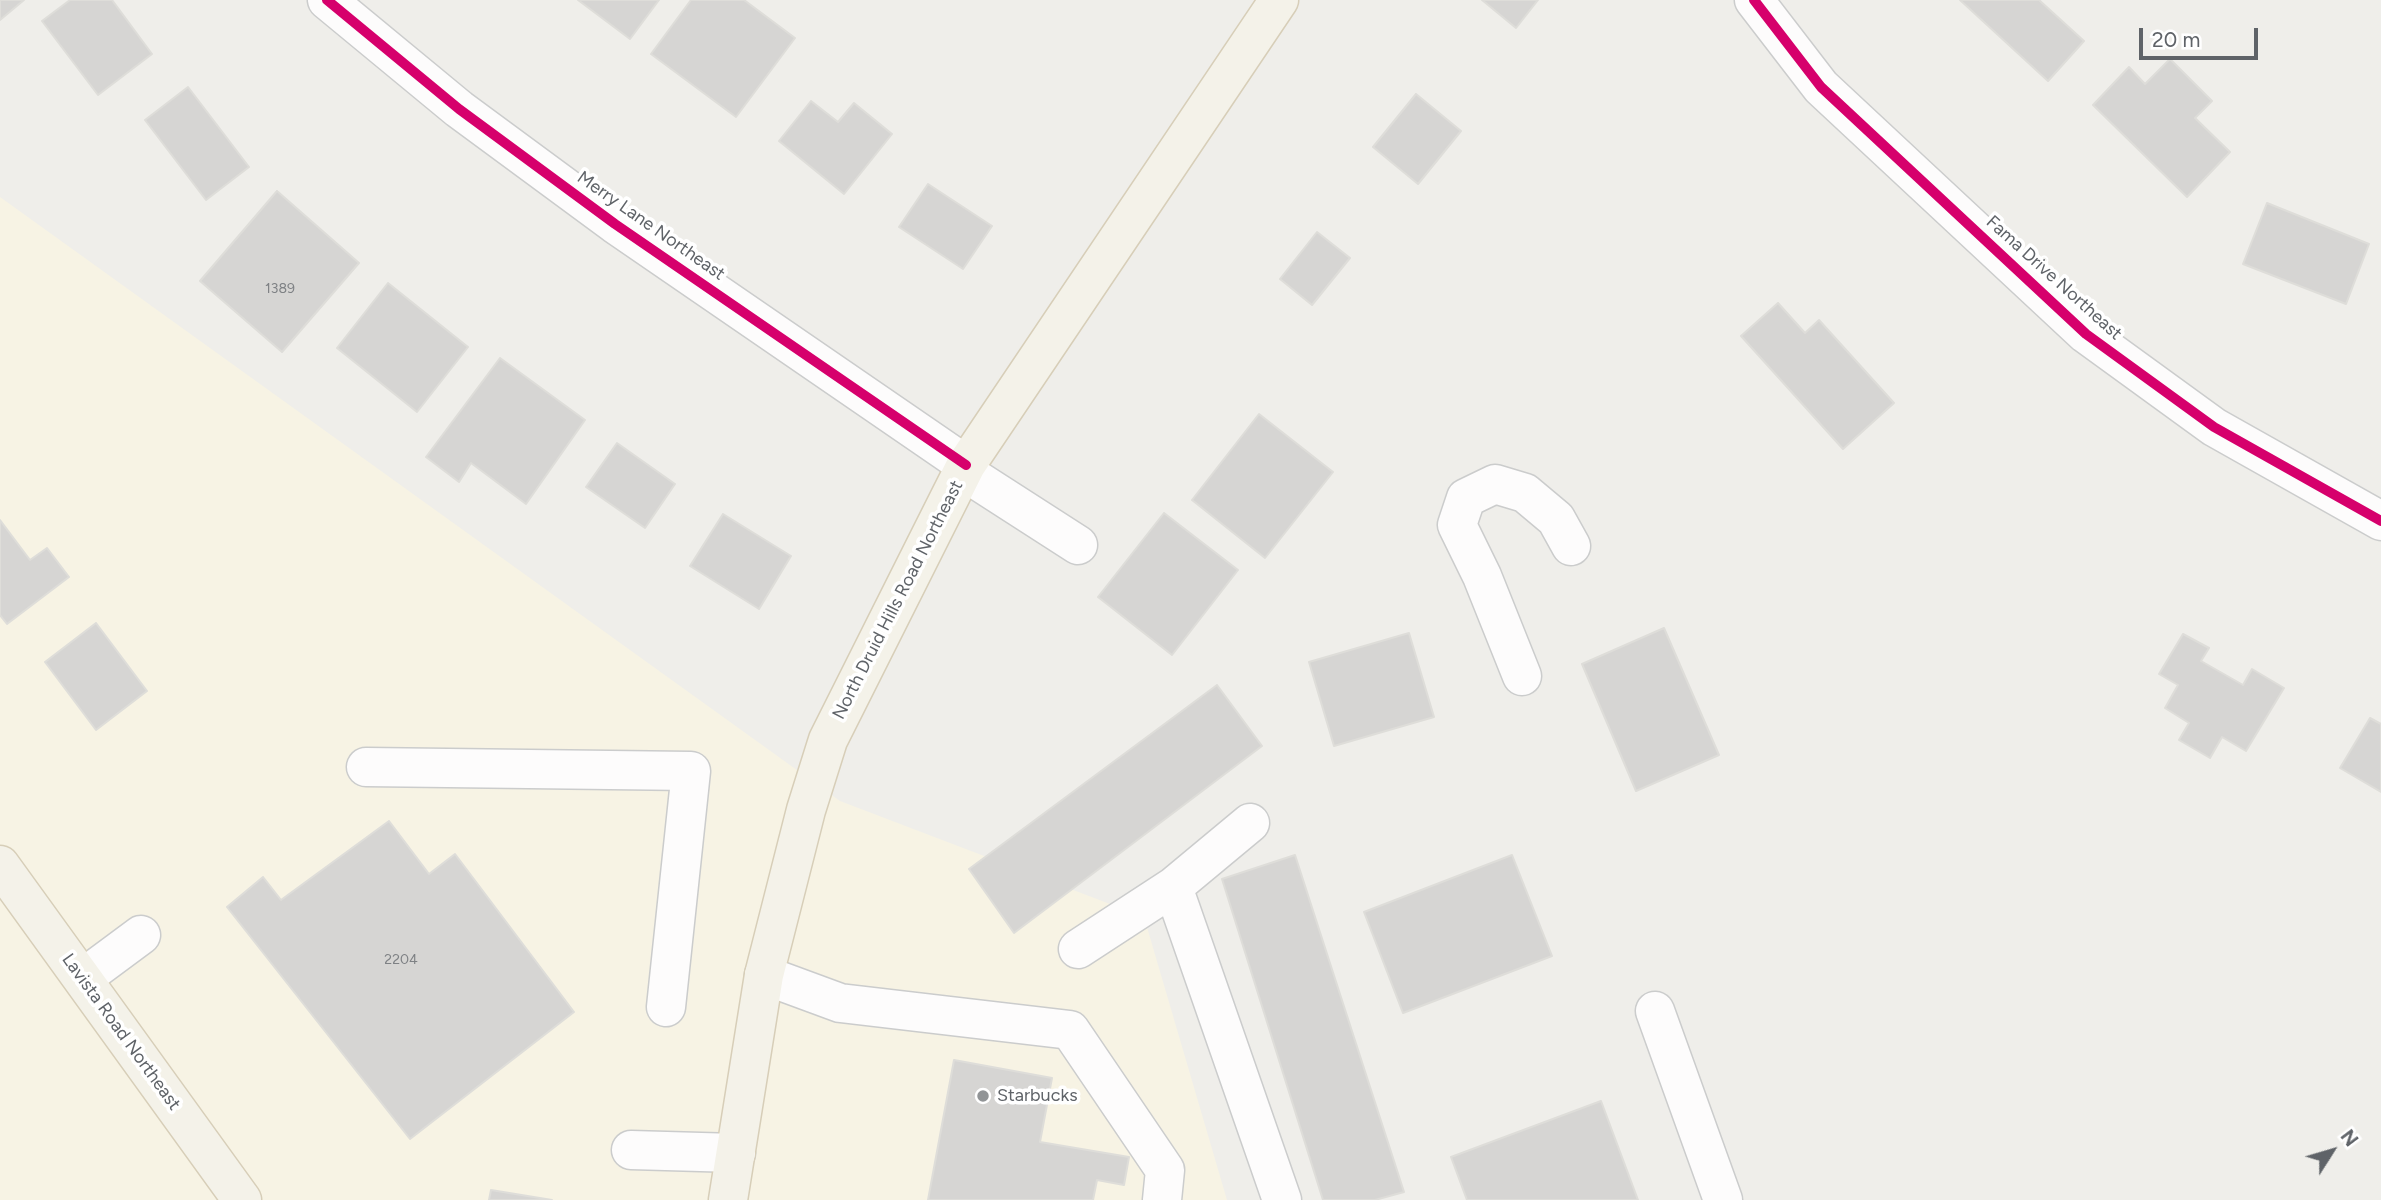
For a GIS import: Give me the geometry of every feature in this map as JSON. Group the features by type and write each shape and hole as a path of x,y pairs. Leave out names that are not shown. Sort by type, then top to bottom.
{"main road":[{"name":"North Druid Hills Road Northeast","path":"728,1200 764,975 806,810 828,740 964,468 1279,0"},
{"name":"Lavista Road Northeast","path":"0,865 242,1200"}],"street":[{"name":"Merry Lane Northeast","path":"327,0 459,109 615,224 1078,545"},
{"name":"Fama Drive Northeast","path":"1754,0 1821,87 2086,334 2214,428 2381,521"},
{"path":"1522,676 1482,576 1457,525 1466,498 1495,484 1525,493 1556,519 1571,546"},
{"path":"366,767 691,771 666,1007"},
{"path":"1078,949 1174,887 1250,823"},
{"path":"1174,887 1282,1200"},
{"path":"83,978 141,935"},
{"path":"764,975 840,1003 1070,1030 1165,1170 1162,1200"},
{"path":"1655,1011 1723,1200"},
{"path":"631,1150 736,1153"}],"shaded area":[{"path":"0,197 840,801 1144,917 1227,1200 0,1200"}],"building":[{"path":"0,0 24,0 0,20"},
{"path":"70,0 112,0 152,54 98,95 42,21"},
{"path":"578,0 659,0 630,39"},
{"path":"691,0 744,0 795,38 736,117 651,54"},
{"path":"1482,0 1538,0 1516,28"},
{"path":"1960,0 2039,0 2084,41 2048,81"},
{"path":"2170,59 2212,101 2195,118 2230,152 2187,197 2093,105 2129,67 2145,84"},
{"path":"188,87 249,167 206,200 145,120"},
{"path":"1416,94 1461,131 1418,184 1373,147"},
{"path":"811,101 838,122 854,103 892,134 844,194 779,141"},
{"path":"928,184 992,226 963,269 899,227"},
{"path":"277,191 359,263 282,352 200,281"},
{"path":"2267,203 2369,244 2346,304 2243,264"},
{"path":"1317,232 1350,258 1312,305 1280,279"},
{"path":"388,283 468,347 417,412 337,348"},
{"path":"1778,303 1805,333 1819,320 1894,403 1843,449 1741,336"},
{"path":"500,358 585,420 526,504 471,463 459,482 426,457"},
{"path":"1259,414 1333,472 1265,558 1192,500"},
{"path":"617,443 675,484 645,528 586,487"},
{"path":"1164,513 1238,570 1172,655 1098,597"},
{"path":"723,514 791,556 759,609 690,566"},
{"path":"0,520 30,560 47,548 69,577 7,624 0,615"},
{"path":"96,623 147,691 96,730 45,662"},
{"path":"1664,628 1719,755 1636,791 1582,664"},
{"path":"1409,633 1434,717 1334,746 1309,662"},
{"path":"2183,634 2209,648 2201,661 2243,685 2252,669 2284,688 2246,751 2222,737 2210,758 2179,740 2189,723 2165,708 2178,685 2159,674"},
{"path":"1217,685 1262,746 1014,933 969,869"},
{"path":"2370,718 2381,724 2381,792 2340,768"},
{"path":"389,821 429,874 455,854 574,1012 410,1139 227,907 263,877 281,900"},
{"path":"1295,855 1404,1192 1375,1200 1323,1200 1222,879"},
{"path":"1512,855 1552,956 1403,1013 1364,912"},
{"path":"954,1060 1052,1078 1040,1142 1129,1157 1124,1185 1097,1180 1093,1200 928,1200"},
{"path":"1601,1101 1638,1200 1467,1200 1451,1157"},
{"path":"491,1190 552,1200 489,1200"}],"cycle path":[{"path":"327,0 459,109 615,224 966,465"},
{"path":"1754,0 1821,87 2086,334 2214,427 2381,521"}],"place":[{"name":"Starbucks","path":"983,1096"}]}
